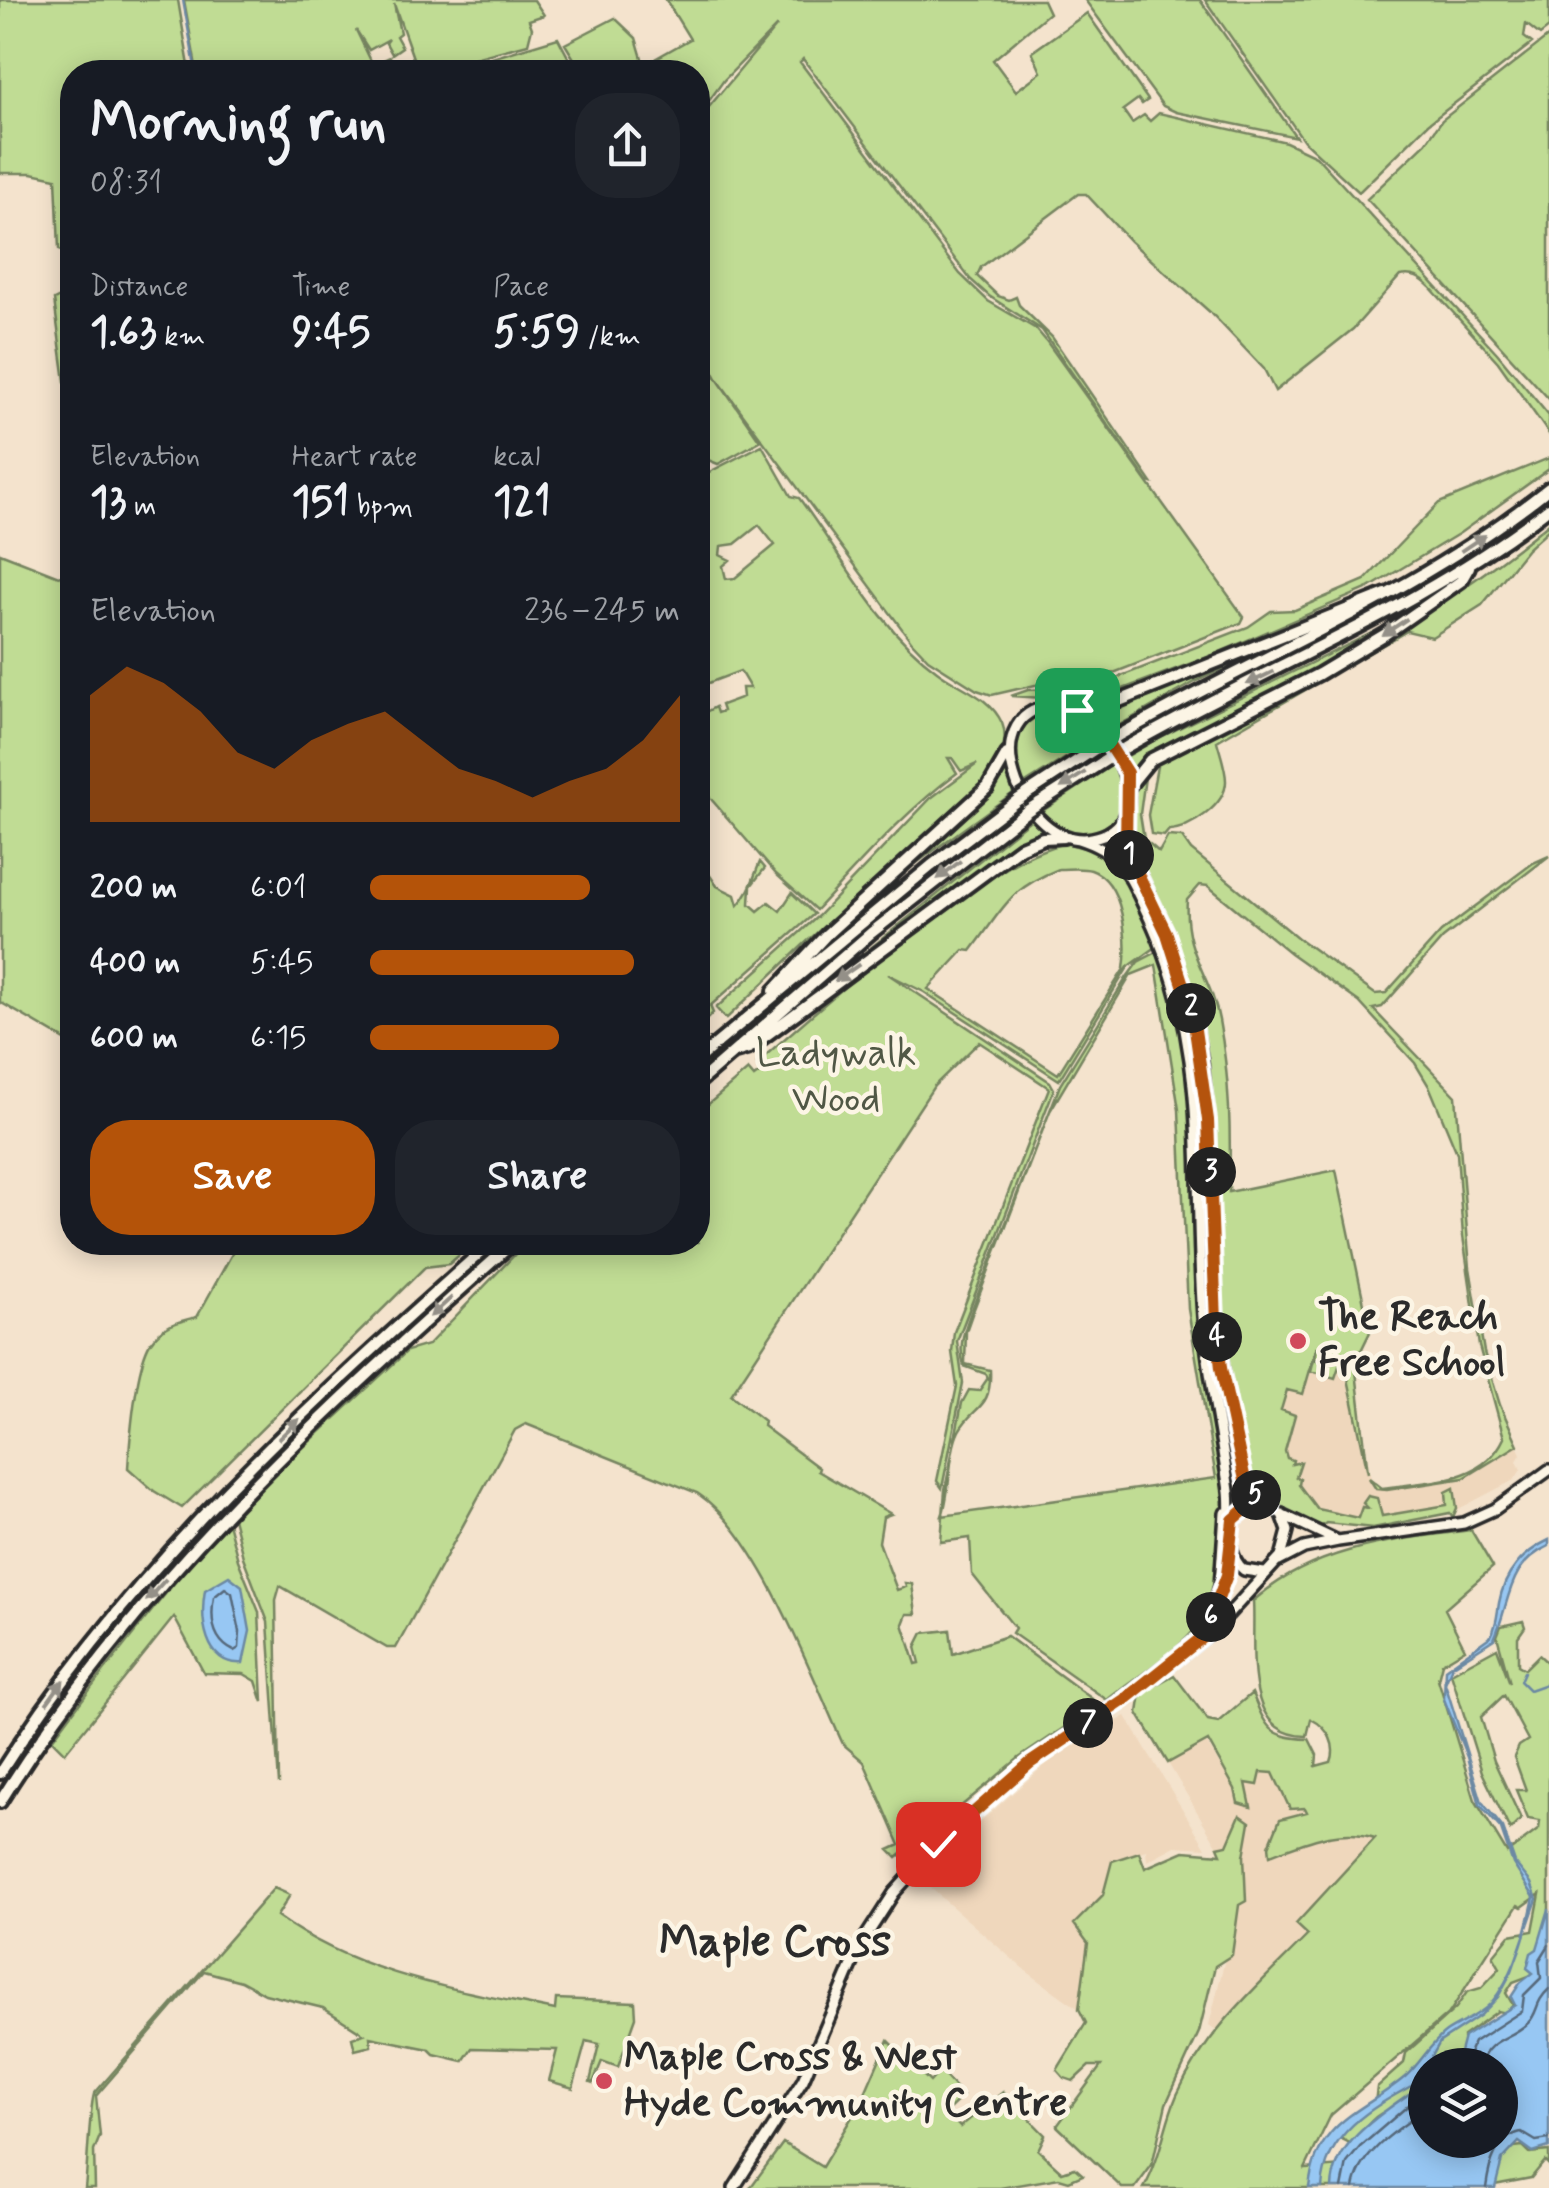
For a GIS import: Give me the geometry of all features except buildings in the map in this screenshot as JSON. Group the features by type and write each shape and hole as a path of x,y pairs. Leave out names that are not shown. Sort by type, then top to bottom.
{"highway":[{"path":"710,1049 1019,799 1116,737 1394,593 1468,547 1549,488"},
{"path":"710,1073 871,933 1027,811 1124,749 1354,631 1470,566 1549,508"},
{"path":"1129,786 1150,760 1319,674 1384,636 1461,581 1470,566"},
{"path":"1064,706 1101,707 1132,697 1369,598 1394,593"},
{"path":"771,996 781,980 826,934 988,787 1008,754"},
{"path":"734,1052 749,1048 1021,847 1043,838 1064,837"},
{"path":"0,1773 54,1693 124,1603 219,1497 478,1255"},
{"path":"0,1802 70,1699 136,1613 230,1508 500,1255"}],"main road":[{"path":"1163,934 1116,856 1064,837 1038,816 1016,781 1008,754 1015,729 1024,718 1045,707 1077,710 1096,724 1122,762 1129,786 1126,849 1163,934 1193,1016 1206,1089 1216,1322 1230,1424 1245,1480 1272,1508"},
{"path":"1078,839 1110,830 1126,806"},
{"path":"1170,956 1194,1076 1200,1148 1203,1315 1231,1527 1232,1552 1221,1595 1210,1618"},
{"path":"734,2188 812,2062 861,1944 894,1892 946,1836 1030,1763 1124,1700 1215,1629 1279,1560 1304,1548 1338,1541 1464,1523 1496,1509 1549,1470"},
{"path":"1204,1636 1222,1568 1227,1480"},
{"path":"1231,1527 1244,1508 1263,1505 1338,1541"},
{"path":"1279,1560 1287,1539 1282,1514"},
{"path":"1232,1552 1244,1570 1264,1573"}],"shaded area":[{"name":"The Reach Free School","path":"1336,1170 1370,1332 1355,1363 1363,1446 1372,1481 1382,1488 1462,1476 1516,1443 1521,1454 1517,1461 1521,1470 1514,1480 1449,1514 1373,1528 1349,1527 1278,1497 1229,1193"},
{"path":"1126,1716 1206,1848 1175,1846 1147,1861 1146,1850 1112,1861 1103,1895 1075,1924 1088,1943 1079,2009 1026,1971 918,1877 1054,1757"},
{"path":"1206,1742 1235,1789 1238,1803 1251,1805 1246,1782 1260,1772 1273,1773 1290,1809 1306,1808 1308,1812 1280,1819 1269,1846 1300,1845 1317,1836 1363,1834 1375,1838 1296,1924 1308,1935 1216,2030 1209,2025 1225,1959 1232,1954 1240,1904 1246,1901 1244,1856 1250,1822 1227,1845 1218,1847 1168,1763"}],"green space":[{"path":"0,0 178,0 188,60 60,60 60,249 56,178 0,173"},
{"path":"184,0 534,0 544,15 529,20 532,28 528,44 467,60 414,60 394,4 400,33 396,36 402,47 392,54 386,43 389,39 369,50 356,30 371,60 195,60"},
{"path":"666,0 1043,0 1049,13 993,60 1016,91 1041,72 1032,52 1087,13 1148,100 1142,104 1138,99 1123,110 1132,123 1144,115 1150,121 1159,113 1286,142 1316,156 1497,353 1549,416 1549,434 1498,362 1430,287 1413,276 1400,276 1353,329 1275,391 1264,369 1212,314 1130,241 1086,194 1078,194 981,267 977,276 998,296 1009,300 1016,297 1019,305 1052,337 1152,483 1148,482 1042,330 970,279 803,59 800,62 960,274 988,301 1036,329 1047,342 1244,617 1241,623 1093,681 1035,685 992,695 977,690 928,659 911,641 710,365 710,106 777,26 710,99 710,60 653,60 690,39"},
{"path":"1085,0 1200,0 1296,137 1163,106"},
{"path":"1205,0 1549,0 1549,28 1540,35 1526,24 1524,37 1532,43 1428,124 1359,192 1304,141"},
{"path":"615,18 636,38 643,60 575,60 565,44"},
{"path":"1549,36 1549,399 1367,199 1426,143 1442,120"},
{"path":"558,38 570,60 486,60"},
{"path":"60,297 60,344 54,300"},
{"path":"710,368 760,441 718,464 710,461"},
{"path":"762,445 791,496 799,498 879,613 916,654 990,706 1002,723 1005,738 988,780 726,1019 716,1008 818,916 931,798 977,764 961,771 948,758 957,773 901,821 816,910 776,874 710,798 710,710 715,707 717,713 723,711 721,705 743,697 742,688 750,688 740,671 710,682 710,472","holes":["759,525 775,545 735,578 726,579 723,566 730,560 720,555 721,546 735,544"]},
{"path":"1549,458 1549,469 1460,533 1369,588 1213,655 1091,701 1011,696 1028,690 1093,687 1248,627 1271,611 1295,610 1365,580 1439,503"},
{"path":"1549,523 1549,529 1527,549 1482,605 1432,637 1407,631 1217,741 1226,781 1220,799 1187,825 1169,830 1164,836 1151,834 1148,815 1158,761 1360,653 1457,592"},
{"path":"0,553 60,576 60,1037 0,1002"},
{"path":"1404,617 1324,667 1145,758 1131,774 1126,757 1157,739"},
{"path":"1289,637 1195,682 1109,731 1102,716 1087,710 1104,709"},
{"path":"1051,709 1074,711 1101,736 1024,784 1016,761 1017,739 1029,720"},
{"path":"1117,762 1125,777 1123,809 1104,827 1094,832 1072,833 1041,812"},
{"path":"1007,768 1013,793 915,864 826,942 988,793"},
{"name":"The Reach Free School","path":"1146,770 1140,814 1144,839 1159,852 1168,836 1182,837 1191,850 1298,938 1375,994 1386,993 1441,932 1533,863 1549,856 1443,938 1382,1007 1373,1009 1456,1096 1470,1268 1484,1352 1500,1405 1518,1445 1464,1478 1387,1490 1376,1489 1369,1478 1382,1488 1452,1478 1482,1464 1504,1438 1479,1346 1463,1236 1457,1153 1430,1088 1415,1063 1359,1002 1290,953 1208,886 1200,885 1187,900 1189,935 1215,1004 1223,1042 1229,1106 1229,1192 1336,1170 1370,1332 1355,1363 1368,1473 1343,1355 1335,1378 1311,1371 1314,1359 1332,1364 1315,1358 1317,1346 1303,1394 1287,1390 1281,1410 1295,1415 1285,1451 1287,1458 1293,1460 1292,1464 1301,1462 1296,1477 1317,1509 1358,1518 1362,1507 1368,1508 1363,1503 1368,1496 1377,1498 1382,1516 1447,1505 1446,1492 1454,1488 1457,1508 1453,1517 1450,1513 1373,1528 1326,1523 1318,1529 1255,1485 1244,1463 1224,1361 1211,1090 1201,1021 1178,952 1128,841 1126,820 1133,785"},
{"path":"1034,817 1052,835 1038,837 812,995"},
{"name":"Ladywalk Wood","path":"1065,843 1100,852 1118,863 1156,947 1128,967 1059,1080 924,992 888,974 1050,1082 1054,1089 957,1341 963,1383 942,1488 937,1481 957,1386 952,1352 954,1332 1049,1088 979,1042 934,1086 731,1395 818,1471 891,1514 883,1517 879,1542 897,1590 906,1587 905,1583 912,1584 916,1614 907,1614 903,1624 916,1664 920,1663 916,1647 923,1633 950,1630 953,1654 1007,1636 1099,1704 1019,1758 954,1812 942,1813 942,1821 897,1858 889,1850 900,1845 864,1762 843,1744 782,1608 742,1540 720,1513 697,1493 526,1424 515,1430 396,1648 387,1648 280,1586 276,1600 279,1784 268,1622 243,1557 232,1514 407,1351 428,1345 514,1255 710,1255 710,1103 748,1070 754,1077 762,1071 757,1063 910,934 1025,858","holes":["1079,868 1102,876 1117,899 1124,928 1124,969 1058,1074 928,989 964,950 971,951 1016,893 1059,869"]},
{"path":"760,862 765,868 751,886 750,904 758,911 769,902 780,911 792,893 814,914 710,1006 710,876 717,886 735,895 738,905"},
{"path":"1159,951 1187,1059 1199,1287 1221,1452 1224,1539 1219,1578 1200,1623 1176,1648 1107,1700 1012,1633 1015,1628 972,1574 970,1538 941,1542 943,1516 1216,1478 1188,1309 1179,1110 1156,965 1131,975 1050,1111 966,1331 965,1364 990,1370 990,1383 985,1400 955,1440 943,1511 945,1490 962,1403 969,1390 979,1391 988,1378 964,1366 962,1345 968,1319 1060,1085 1138,962"},
{"path":"231,1255 459,1255 449,1264 425,1267 182,1508 154,1491 128,1468 134,1404 150,1343 165,1328 197,1317"},
{"path":"227,1519 259,1612 263,1702 256,1681 244,1674 204,1673 174,1617 65,1753 52,1740"},
{"path":"1471,1530 1493,1567 1445,1609 1465,1649 1442,1663 1438,1679 1475,1800 1507,1853 1539,1829 1540,1821 1528,1819 1516,1790 1526,1790 1514,1757 1519,1746 1528,1740 1504,1695 1481,1717 1494,1761 1521,1819 1510,1830 1482,1772 1451,1673 1497,1648 1510,1683 1497,1636 1501,1626 1523,1621 1525,1627 1518,1637 1518,1665 1525,1669 1539,1655 1549,1664 1549,1912 1537,1973 1513,1982 1506,1993 1513,2005 1506,2013 1498,2011 1463,2036 1464,2048 1412,2048 1456,2008 1467,1992 1481,1988 1500,1968 1493,1956 1510,1935 1533,1931 1540,1894 1522,1907 1518,1905 1450,2012 1331,2115 1305,2169 1342,2166 1339,2188 1144,2188 1177,2095 1203,2050 1235,2009 1308,1935 1296,1924 1375,1838 1335,1835 1270,1855 1269,1846 1280,1819 1307,1812 1305,1808 1290,1809 1273,1773 1261,1772 1258,1785 1246,1783 1251,1807 1238,1803 1235,1789 1208,1741 1168,1763 1138,1713 1141,1693 1174,1675 1208,1720 1218,1722 1252,1693 1272,1729 1286,1736 1309,1739 1317,1755 1316,1766 1331,1762 1332,1744 1317,1723 1311,1719 1307,1736 1286,1732 1271,1721 1261,1705 1254,1663 1253,1601 1277,1583 1328,1557 1384,1543"},
{"path":"1240,1815 1250,1822 1244,1856 1246,1901 1239,1905 1232,1955 1215,1966 1199,2032 1166,2104 1152,2165 1135,2188 1122,2188 1057,2126 1101,2066 1089,2066 1073,2081 1057,2070 1086,2023 1079,2009 1088,1943 1074,1924 1103,1895 1112,1861 1139,1852 1145,1868 1184,1851 1221,1854 1218,1847 1227,1845"},
{"path":"274,1888 290,1895 277,1916 341,1953 410,1978 555,2010 556,1999 635,2002 636,2017 618,2067 602,2061 593,2083 590,2082 599,2044 586,2041 573,2088 549,2081 557,2050 472,2048 463,2061 434,2054 429,2049 370,2037 371,2046 355,2050 352,2038 364,2034 323,2008 265,1994 241,1981 204,1971 96,2096 100,2136 94,2151 95,2188 85,2188 94,2094"},
{"path":"888,2040 930,2082 940,2071 963,2096 946,2112 960,2127 1003,2092 1045,2135 1038,2150 1062,2172 1075,2168 1083,2175 1069,2181 1059,2178 1000,2188 750,2188 783,2143 822,2167 861,2102"},
{"path":"1406,2053 1408,2100 1376,2117 1352,2144 1340,2138 1357,2116 1375,2103 1377,2087 1404,2063"},
{"path":"1518,2147 1530,2153 1549,2151 1549,2165 1545,2161 1531,2178 1489,2186 1500,2158 1518,2158"}],"water":[{"path":"1549,1540 1549,1546 1535,1554 1517,1574 1494,1639 1452,1666 1445,1683 1482,1802 1503,1828 1515,1863 1531,1883 1537,1899 1524,1935 1534,1897 1513,1864 1501,1829 1480,1805 1467,1757 1444,1699 1445,1669 1491,1636 1510,1573 1531,1551"},
{"path":"229,1576 242,1586 250,1631 243,1663 230,1662 213,1649 203,1614 205,1590"},
{"path":"1549,1909 1549,2147 1533,2152 1519,2142 1518,2048 1461,2048 1464,2037 1515,2005 1511,1997 1533,1973 1527,1968"},
{"path":"1517,1957 1498,1997 1481,2015 1437,2048 1430,2048 1446,2032 1486,2008"},
{"path":"1408,2074 1408,2088 1367,2113 1341,2138 1325,2169 1322,2188 1309,2188 1313,2165 1331,2132"},
{"path":"1408,2095 1408,2158 1504,2158 1495,2188 1332,2188 1341,2156 1375,2119"}],"waterway":[{"path":"183,0 194,60"},
{"path":"1524,1672 1520,1681 1529,1690 1546,1684"}],"place":[{"name":"The Reach Free School","path":"1298,1341"},
{"name":"Maple Cross & West Hyde Community Centre","path":"604,2081"}],"district":[{"name":"Maple Cross","path":"775,1942"}],"route":[{"path":"938,1844 1054,1744 1124,1700 1204,1636 1227,1575 1233,1520 1248,1507 1272,1508 1245,1480 1221,1368 1208,1120 1193,1016 1167,934 1126,849 1127,773 1096,724 1077,710"}]}
